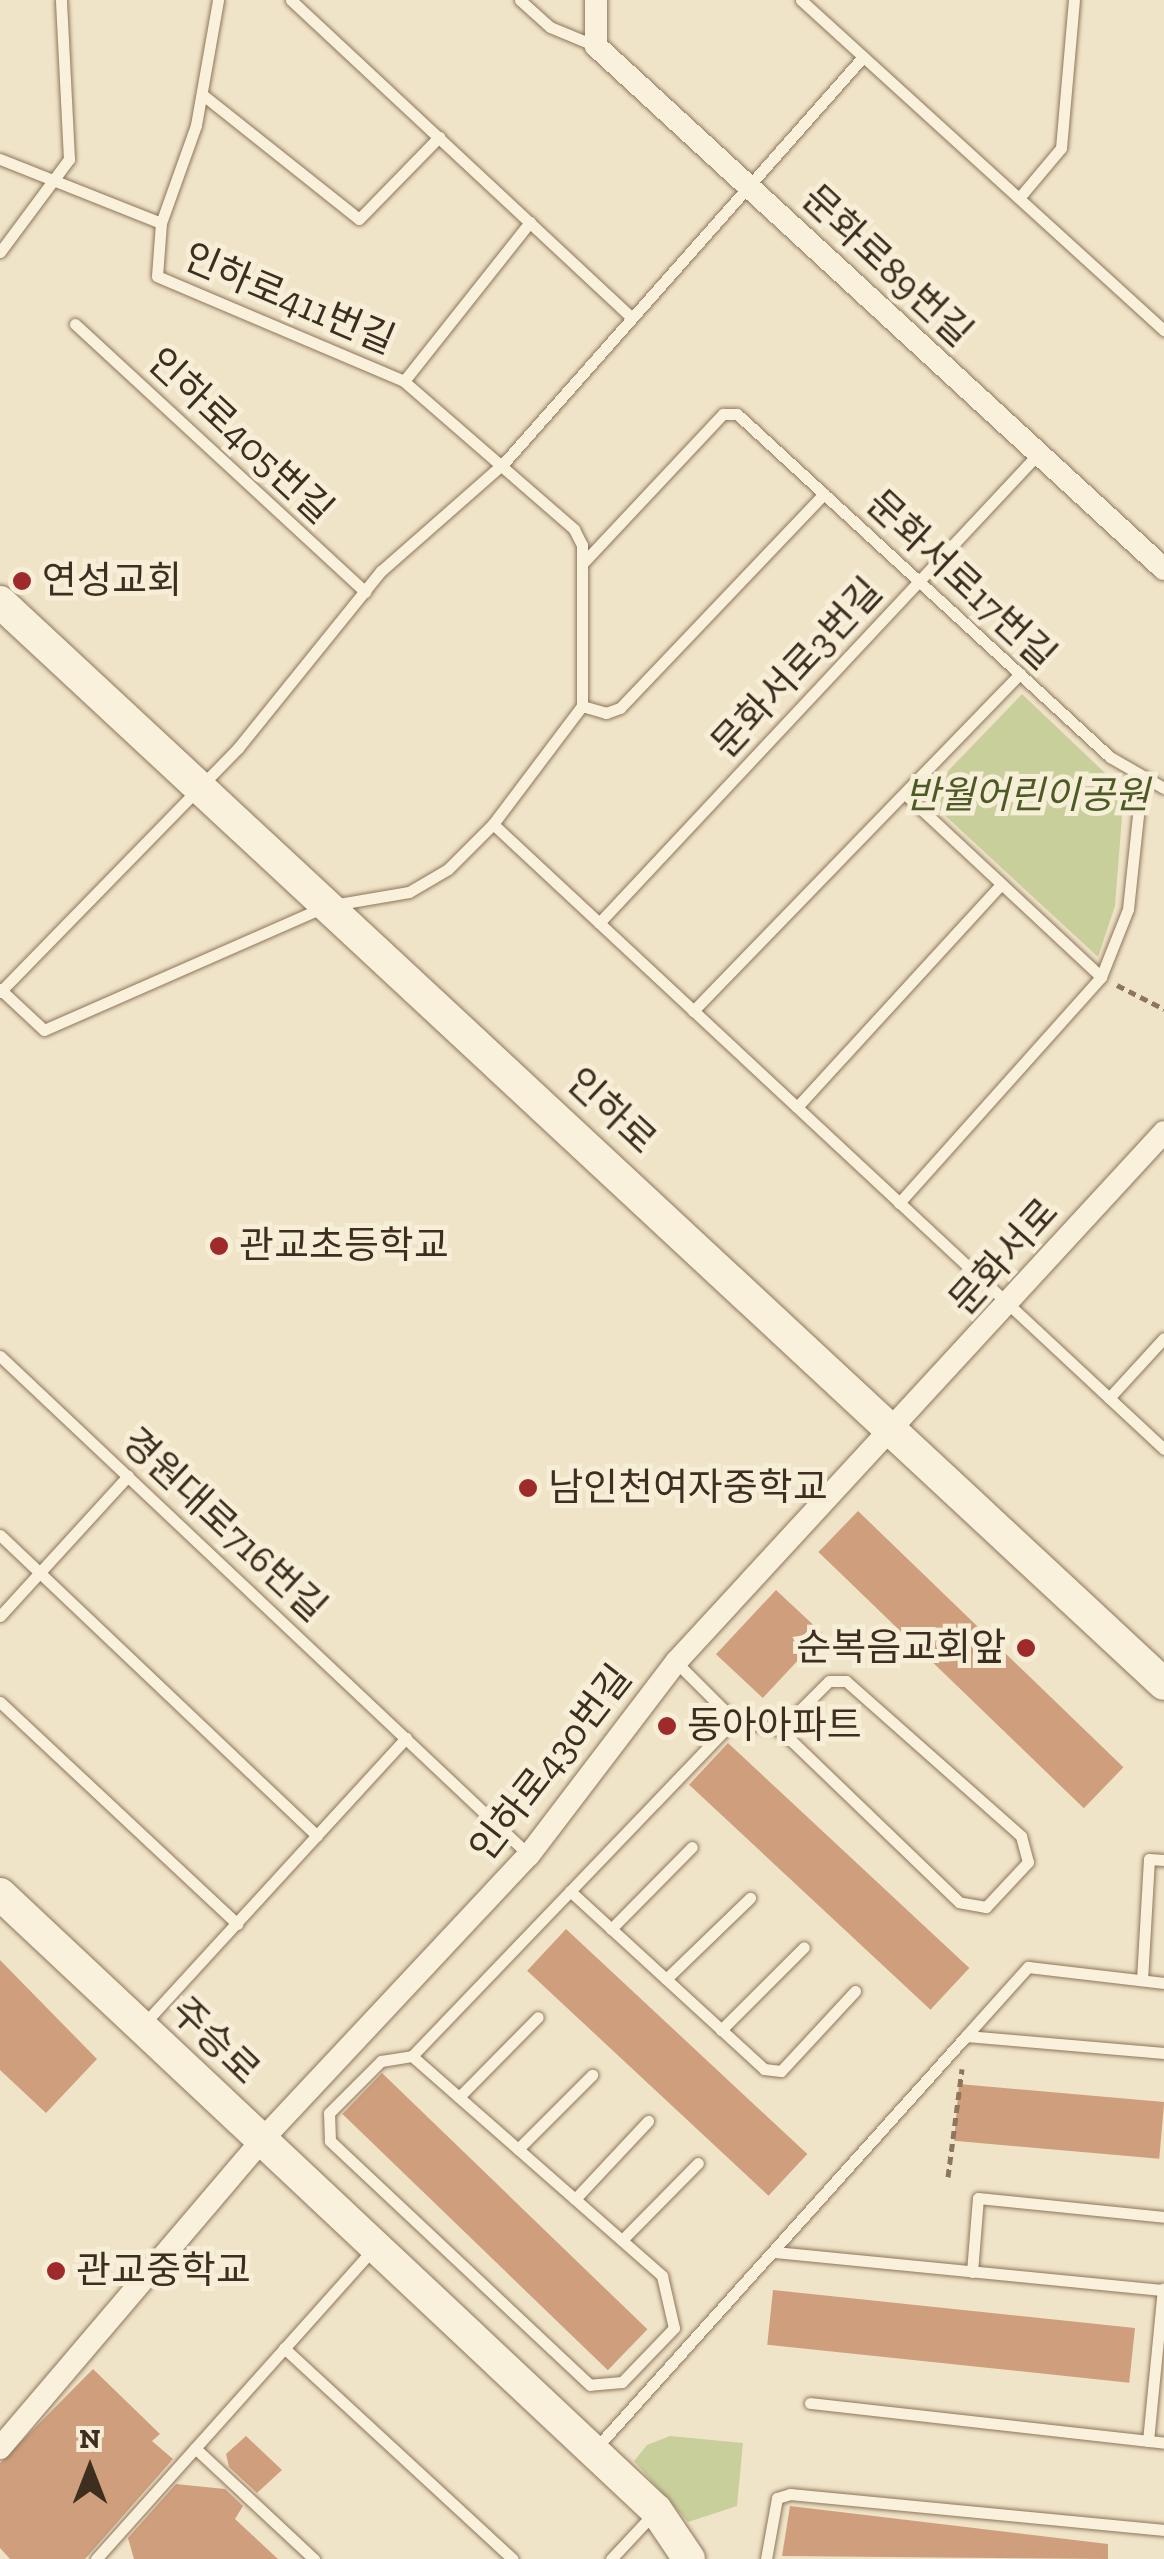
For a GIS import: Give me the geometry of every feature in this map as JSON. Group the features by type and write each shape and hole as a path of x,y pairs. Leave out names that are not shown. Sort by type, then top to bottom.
{"main road":[{"name":"인하로","path":"0,602 896,1429 1164,1684"},
{"name":"주승로","path":"0,1894 656,2510 689,2559"}],"street":[{"path":"596,0 596,46"},
{"name":"문화로89번길","path":"596,46 1164,570"},
{"name":"문화서로","path":"896,1429 1164,1132"},
{"name":"인하로430번길","path":"0,2448 261,2140 530,1855 676,1662 896,1429"}],"lane":[{"path":"0,252 69,159 61,0"},
{"name":"인하로411번길","path":"218,0 203,95 162,223 156,276 404,381 574,529 582,564 582,706"},
{"path":"291,0 632,318"},
{"path":"520,0 550,26 596,46"},
{"path":"801,0 1164,330"},
{"path":"1020,198 1061,148 1074,0"},
{"path":"824,494 620,708 606,712 582,706 493,824 448,869 409,892 327,906 44,1030 0,991 198,784 238,748 365,592 503,464 863,57"},
{"path":"203,95 359,219 439,137"},
{"path":"0,159 162,223"},
{"name":"인하로411번길","path":"404,381 530,222"},
{"name":"인하로405번길","path":"75,324 365,592"},
{"name":"문화서로17번길","path":"582,564 722,414 737,414 1020,674 1142,778 1164,788"},
{"name":"문화서로3번길","path":"599,923 1038,454"},
{"path":"693,1010 1020,674"},
{"path":"899,1203 1101,977 1128,909 1142,778"},
{"path":"905,794 1101,977"},
{"path":"493,824 1164,1449"},
{"path":"797,1107 1001,884"},
{"path":"1109,1398 1164,1338"},
{"name":"경원대로716번길","path":"0,1356 530,1855"},
{"path":"0,1616 128,1476"},
{"path":"0,1535 317,1836"},
{"path":"676,1662 734,1720 780,1730 959,1902 986,1907 1028,1862 1021,1836 846,1682 830,1682 780,1730"},
{"path":"0,1702 237,1924"},
{"path":"412,2056 662,2276 674,2328 622,2382 590,2385 330,2140 329,2113 381,2061 412,2056 734,1720"},
{"path":"142,2027 406,1738"},
{"path":"610,1929 692,1846"},
{"path":"1142,1980 1149,1859 1164,1860"},
{"path":"570,1891 764,2069 781,2071 855,1991"},
{"path":"666,1980 750,1898"},
{"path":"721,2030 804,1947"},
{"path":"594,2452 1028,1966 1164,1983"},
{"path":"459,2097 538,2017"},
{"path":"966,2036 1164,2053"},
{"path":"518,2149 592,2075"},
{"path":"575,2199 648,2121"},
{"path":"622,2240 698,2163"},
{"path":"972,2272 978,2198 1164,2217"},
{"path":"116,2559 101,2554 376,2246"},
{"path":"775,2252 1163,2290 1148,2441"},
{"path":"284,2348 513,2559"},
{"path":"810,2403 1164,2443"},
{"path":"195,2448 314,2559"},
{"path":"766,2559 776,2498 790,2494 1164,2530"},
{"path":"612,2559 656,2510"}],"path":[{"path":"1101,977 1164,1008"},
{"path":"948,2177 966,2036"}],"green space":[{"name":"반월어린이공원","path":"1022,694 1124,791 1115,906 1098,957 924,796"},
{"path":"670,2436 743,2443 737,2506 688,2522 634,2461 647,2445"}],"building":[{"path":"858,1511 1123,1767 1084,1808 818,1552"},
{"path":"776,1590 823,1634 763,1698 716,1654"},
{"path":"728,1743 969,1968 930,2010 689,1785"},
{"path":"566,1929 807,2154 768,2196 527,1971"},
{"path":"0,1960 97,2059 46,2113 0,2070"},
{"path":"382,2073 647,2329 608,2370 342,2114"},
{"path":"959,2084 1164,2102 1159,2159 954,2141"},
{"path":"773,2290 1135,2328 1129,2383 767,2345"},
{"path":"93,2369 160,2434 152,2441 173,2459 85,2559 10,2559 0,2548 0,2463"},
{"path":"246,2436 282,2470 257,2493 229,2467 226,2454"},
{"path":"176,2484 225,2489 243,2506 235,2519 278,2559 134,2559 128,2538"},
{"path":"790,2506 1108,2544 1108,2559 782,2556"}],"place":[{"name":"연성교회","path":"22,581"},
{"name":"관교초등학교","path":"219,1246"},
{"name":"남인천여자중학교","path":"528,1488"},
{"name":"순복음교회앞","path":"1026,1648"},
{"name":"동아아파트","path":"667,1726"},
{"name":"관교중학교","path":"56,2271"}]}
